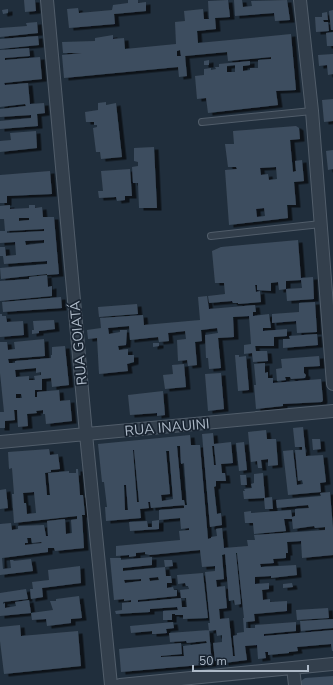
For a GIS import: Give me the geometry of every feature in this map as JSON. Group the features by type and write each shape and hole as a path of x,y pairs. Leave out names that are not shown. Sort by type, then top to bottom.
{"street":[{"name":"RUA GOIATÁ","path":"47,0 86,434 111,685"},
{"path":"300,0 312,111 333,384"},
{"name":"RUA INAUINI","path":"0,442 333,411"},
{"path":"120,685 167,683 333,664"},
{"path":"293,668 295,685"}],"lane":[{"path":"202,122 312,111"},
{"path":"211,236 321,224"}],"building":[{"path":"24,0 35,0 36,11 25,12"},
{"path":"128,0 138,0 138,3 146,2 146,11 114,14 115,24 69,28 67,9 78,8 79,13 112,10 113,5 128,3"},
{"path":"228,0 230,17 215,18 216,29 197,31 198,43 291,34 296,90 276,91 278,105 208,113 206,98 197,99 195,76 204,75 204,69 216,69 215,67 219,67 219,64 250,61 250,65 243,66 243,71 250,70 250,68 258,68 258,60 271,59 271,57 228,61 227,52 185,56 187,76 179,77 178,67 64,78 62,55 82,53 63,53 62,42 95,41 95,38 113,35 113,39 124,38 125,49 176,44 175,22 185,21 184,11 203,9 204,19 209,19 208,1","holes":["180,50 181,56 177,56 177,51","235,65 235,72 227,72 227,66"]},
{"path":"234,0 242,0 243,7 252,6 251,1 287,0 290,20 275,21 274,13 235,16"},
{"path":"8,9 8,13 3,14 2,10"},
{"path":"333,10 333,30 331,30 329,11"},
{"path":"327,12 328,20 323,20 324,22 328,22 329,31 316,32 315,17 322,17 322,13"},
{"path":"37,22 38,33 0,37 0,28 27,26 26,23"},
{"path":"333,32 333,46 327,46 326,33"},
{"path":"38,36 39,45 0,49 0,39"},
{"path":"29,48 30,56 5,58 5,60 40,57 42,79 4,83 5,85 28,83 30,104 44,103 45,113 37,114 38,126 0,129 0,121 31,118 31,115 0,117 0,109 26,106 25,104 0,107 0,50"},
{"path":"333,54 333,74 328,75 327,65 319,66 318,55"},
{"path":"209,60 209,65 204,65 204,61"},
{"path":"333,99 333,121 324,122 322,100"},
{"path":"106,102 106,105 116,103 122,157 101,159 100,152 96,152 93,128 97,127 97,125 94,125 94,122 86,122 85,112 98,110 98,103"},
{"path":"296,126 299,128 300,139 290,140 293,172 296,171 295,161 302,160 304,181 294,182 296,205 287,205 288,218 229,225 225,170 237,169 236,167 228,167 225,144 234,144 233,131","holes":["276,167 277,179 269,180 268,174 261,175 260,168","264,208 265,216 257,217 256,209"]},
{"path":"36,131 37,148 0,152 0,141 11,140 10,133"},
{"path":"154,147 157,208 139,208 138,183 133,183 132,167 138,166 138,162 134,161 134,148"},
{"path":"333,150 333,169 328,170 326,151"},
{"path":"130,169 132,196 125,196 125,200 117,201 116,197 99,198 98,191 103,191 101,171"},
{"path":"50,171 52,194 7,196 7,203 0,203 0,175"},
{"path":"10,205 10,209 29,208 29,205 35,205 35,208 42,207 43,217 54,217 59,274 1,279 0,268 47,264 47,261 4,264 3,256 0,256 0,247 5,247 6,256 16,255 15,242 0,243 0,231 5,231 4,219 0,219 0,206","holes":["19,218 29,218 29,220 19,221","44,229 44,231 7,233 7,231","44,240 44,243 26,245 25,241"]},
{"path":"298,240 301,278 313,277 314,299 287,301 286,289 279,290 278,282 271,283 271,291 257,290 257,285 255,285 256,292 260,291 261,302 238,304 233,303 232,301 209,303 208,296 225,294 224,283 215,283 212,251 221,247","holes":["301,280 302,288 286,289 286,281"]},
{"path":"47,275 48,287 52,286 52,296 0,301 0,281 29,279 29,277"},
{"path":"207,296 209,309 255,305 256,312 253,312 253,316 269,314 271,328 263,328 263,331 287,329 287,336 274,337 274,346 255,346 256,351 267,351 268,361 253,362 252,353 244,354 244,345 251,344 249,316 233,317 234,337 218,338 221,368 209,369 208,358 206,358 205,335 218,333 217,328 201,330 202,341 195,342 197,365 188,366 187,360 178,361 177,340 186,339 185,331 168,333 169,341 159,342 158,337 130,340 129,326 108,328 109,334 120,332 120,330 127,330 126,345 118,346 119,350 128,349 128,355 134,355 134,362 127,364 128,371 99,374 97,338 88,339 87,330 101,328 100,318 143,315 144,325 200,320 198,297"},
{"path":"61,297 62,308 3,312 2,302"},
{"path":"315,302 317,332 297,333 296,321 272,323 272,314 299,312 299,303"},
{"path":"137,304 138,314 99,317 98,307"},
{"path":"0,314 2,314 2,316 6,316 7,322 23,321 24,335 0,337"},
{"path":"54,320 55,329 39,331 39,333 32,334 32,330 34,330 33,321"},
{"path":"317,334 318,345 283,348 283,339 290,339 289,336"},
{"path":"44,339 45,356 8,359 9,363 15,363 15,361 51,358 52,347 65,346 69,385 52,387 51,378 42,379 42,390 35,390 35,397 37,397 37,392 59,390 60,401 70,400 72,421 46,424 43,410 36,411 37,413 27,414 28,426 18,427 17,410 14,410 15,420 5,421 5,428 0,428 0,412 4,412 0,373 0,342 7,342 8,350 15,349 14,342","holes":["36,368 36,373 41,372 41,375 34,376 35,380 29,380 29,376 16,377 15,370","16,394 21,394 22,398 16,398"]},
{"path":"153,343 159,343 159,346 153,347"},
{"path":"235,355 239,355 239,357 246,356 249,390 238,391"},
{"path":"319,356 320,366 304,367 304,373 306,375 305,378 291,379 290,377 285,377 286,380 277,381 276,369 282,368 281,359"},
{"path":"265,363 265,373 268,372 268,378 273,378 273,383 321,379 322,402 283,404 283,406 256,409 254,364"},
{"path":"184,364 186,387 165,389 163,375 173,374 172,365"},
{"path":"221,373 224,409 208,411 205,374"},
{"path":"163,391 165,415 157,416 157,413 130,415 128,395"},
{"path":"303,427 306,456 323,455 326,482 320,483 321,492 288,495 283,451 293,450 297,485 303,484 302,480 298,481 295,450 302,450 302,447 295,447 293,428"},
{"path":"266,430 267,439 276,439 278,465 268,466 268,459 261,460 262,468 258,468 257,461 251,462 248,432"},
{"path":"213,433 214,444 231,442 233,463 221,464 222,473 225,473 226,481 216,481 216,486 214,487 217,514 221,513 222,525 210,527 202,434","holes":["212,446 214,446 216,465 214,465"]},
{"path":"190,435 191,445 200,445 208,539 217,536 216,529 222,528 224,548 248,546 247,540 255,540 254,535 325,530 325,527 315,528 314,526 293,529 292,519 284,519 286,531 254,534 253,523 245,523 244,512 251,511 251,513 291,510 292,517 295,516 295,509 309,508 308,505 277,508 276,500 321,496 320,493 330,492 333,528 333,555 302,558 301,541 287,542 288,553 286,553 286,558 273,559 274,563 260,564 261,567 296,565 297,575 271,578 271,576 255,577 255,584 269,583 269,589 262,590 263,600 270,599 270,602 287,601 287,611 254,614 255,621 246,622 246,628 255,628 255,625 296,622 296,631 264,634 264,636 333,630 333,651 331,644 297,647 298,651 289,653 268,655 268,652 265,652 266,658 258,659 257,645 245,646 247,660 224,663 224,660 215,661 213,643 222,642 222,635 217,636 216,630 209,631 208,623 210,623 205,572 215,571 215,566 202,567 200,550 150,555 145,554 145,552 136,553 136,556 129,557 129,555 116,556 116,546 180,540 179,531 189,530 189,528 181,529 180,518 159,520 159,510 184,508 184,505 151,508 150,502 148,502 149,508 140,509 141,518 106,521 105,507 107,507 104,482 102,482 98,444","holes":["177,446 180,446 181,464 184,463 187,505 185,505 184,500 182,500","133,450 139,502 137,502","166,451 169,451 173,499 162,501 161,495 170,494","124,485 126,485 128,510 125,510","236,553 244,618 244,632 237,633 237,635 233,636 235,656 233,656 229,618 220,619 219,609 227,608 225,586 217,587 216,580 224,579 222,555 225,554 229,601 234,600 235,605 241,604"]},
{"path":"312,439 320,439 321,449 313,450"},
{"path":"244,442 247,470 239,471 236,443"},
{"path":"49,449 50,455 58,454 60,469 51,470 51,472 45,473 47,495 50,495 48,473 69,471 69,473 76,473 76,469 78,469 80,495 83,495 85,515 82,515 84,548 55,551 54,548 48,548 48,552 2,558 3,569 11,568 10,560 31,559 33,571 0,575 0,524 11,523 12,530 18,529 18,526 44,525 46,536 48,536 47,521 65,519 66,534 72,533 71,520 77,519 77,516 14,523 12,468 9,469 8,452","holes":["34,492 36,513 27,514 23,493","27,538 31,538 32,543 42,543 25,545 25,543 28,543"]},
{"path":"263,473 265,498 272,497 273,509 265,509 264,498 244,499 243,491 245,491 244,489 252,488 251,484 254,483 254,474"},
{"path":"240,475 246,475 247,485 241,485"},
{"path":"6,489 8,508 0,509 0,490"},
{"path":"159,520 159,529 130,531 129,522 147,521 148,527 152,527 152,521"},
{"path":"152,557 152,565 123,568 123,571 165,567 166,576 171,576 172,583 167,583 167,588 173,587 174,590 177,590 177,596 138,600 138,602 181,598 180,590 189,589 185,583 178,584 177,575 203,573 208,618 183,619 183,615 172,614 172,620 163,620 163,611 178,610 177,607 150,609 150,612 116,614 115,611 122,610 122,603 131,602 131,600 124,601 124,599 114,600 110,558 121,558 121,560","holes":["158,577 159,580 150,581 149,578","141,579 141,581 125,583 124,580","181,598 186,598 187,607 182,607"]},
{"path":"164,560 172,560 173,566 165,567"},
{"path":"80,566 81,583 42,588 43,597 31,599 30,589 33,589 32,582 49,580 48,570"},
{"path":"292,583 293,587 283,588 283,584"},
{"path":"26,589 28,599 3,602 3,604 5,603 5,608 16,606 15,602 29,600 31,613 0,616 0,593"},
{"path":"79,596 82,618 71,619 71,623 47,626 46,619 32,620 31,613 53,610 50,601"},
{"path":"328,608 329,618 297,620 296,610"},
{"path":"333,619 333,628 301,631 300,621"},
{"path":"173,622 174,628 166,629 167,633 152,634 152,631 131,633 130,626"},
{"path":"20,625 21,636 78,631 81,666 4,674 0,627"},
{"path":"209,630 212,664 121,672 119,649 181,643 182,654 161,657 184,656 183,646 207,643 206,641 187,643 186,641 170,642 169,633"},
{"path":"333,676 333,685 301,685 301,681 305,678"}]}
